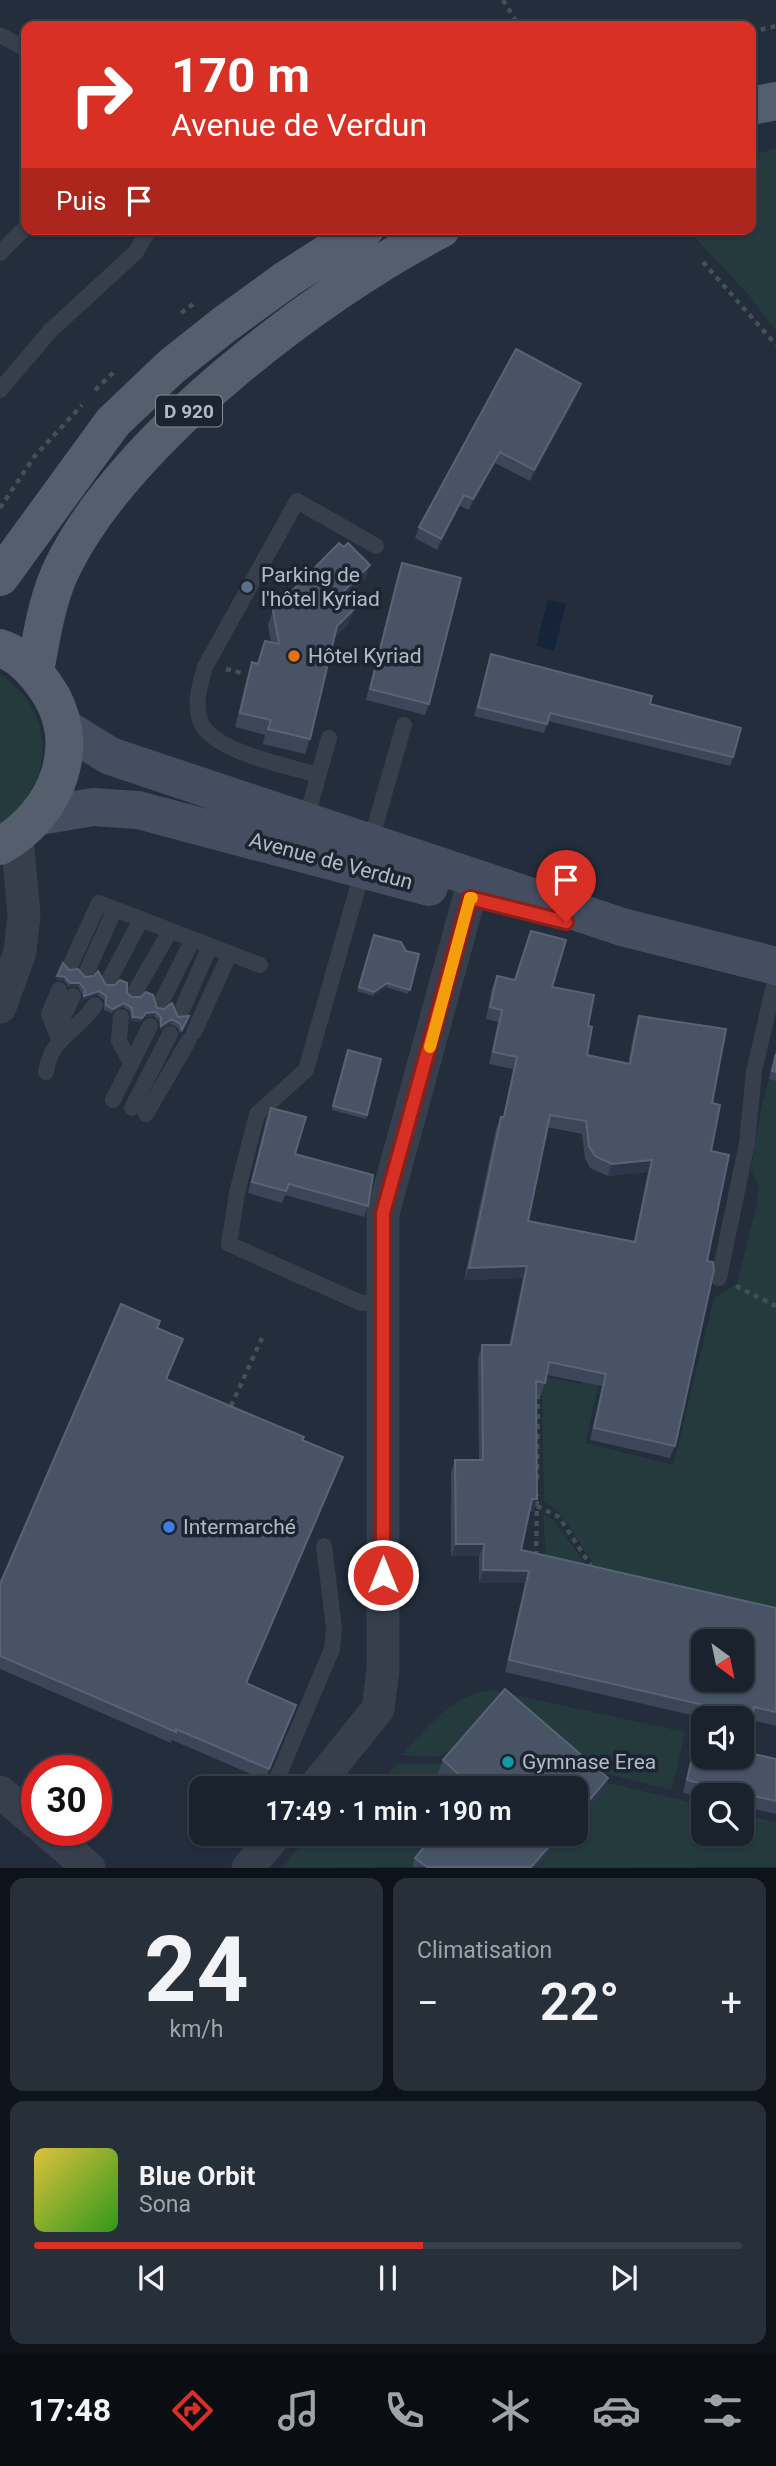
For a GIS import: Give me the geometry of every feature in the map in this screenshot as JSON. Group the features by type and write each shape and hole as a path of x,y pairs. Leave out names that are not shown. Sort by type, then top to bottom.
{"main road":[{"path":"756,105 776,101"},
{"name":"D 920","path":"0,577 113,422 172,366 225,324 287,279 356,235"},
{"name":"D 920","path":"35,671 46,612 63,565 91,518 129,470 195,405 296,322 432,235"},
{"path":"0,648 35,671 53,697 63,727 64,755 56,789 19,833"},
{"name":"Avenue de Verdun","path":"63,727 110,756 301,837 622,928 776,966"},
{"name":"Avenue de Verdun","path":"19,833 93,807 138,810 301,837"},
{"name":"Avenue de Verdun","path":"366,857 470,898 566,922 622,928"}],"street":[{"path":"5,994 20,952 24,915 19,833"},
{"path":"324,1776 378,1709 383,1656 383,1213 470,898"},
{"path":"0,926 5,994"},
{"path":"0,1793 21,1810"},
{"path":"64,1846 89,1867"},
{"path":"248,1867 266,1846"}],"lane":[{"path":"0,35 21,46"},
{"path":"0,253 21,232"},
{"path":"0,390 50,331 136,252 146,235"},
{"path":"319,775 217,741 201,722 197,692 205,667 297,501 376,546"},
{"path":"383,1302 361,1303 229,1244 237,1193 257,1114 306,1070 404,725"},
{"path":"301,837 329,738"},
{"path":"71,964 99,904 260,965"},
{"path":"87,971 115,909"},
{"path":"109,980 141,920"},
{"path":"135,992 170,931"},
{"path":"161,1003 192,939"},
{"path":"181,1012 210,946"},
{"path":"170,1034 139,1111 192,1036 230,953"},
{"path":"719,1278 747,1143 754,1071 776,977"},
{"path":"46,1072 60,1039 66,993"},
{"path":"60,1039 85,1020 95,1005"},
{"path":"121,1017 118,1041 131,1063"},
{"path":"113,1100 150,1026"},
{"path":"278,1776 332,1649 334,1628 324,1546"},
{"path":"241,1867 250,1846"}],"path":[{"path":"503,0 516,21"},
{"path":"756,31 776,26"},
{"path":"703,262 776,345"},
{"path":"719,1278 776,1306"},
{"path":"230,1406 262,1338"},
{"path":"536,1567 538,1394"},
{"path":"537,1506 559,1517 594,1572"}],"green space":[{"path":"776,148 776,331 752,299 693,235 756,235 756,154"},
{"path":"0,674 19,690 33,709 43,749 40,770 32,790 0,825"},
{"path":"776,1053 776,1612 598,1571 561,1514 544,1501 542,1395 546,1377 581,1384 590,1344 612,1317 586,1443 673,1465 714,1298 737,1283 757,1204 758,1186 751,1170 761,1109"},
{"path":"543,1514 554,1520 588,1568 546,1560"},
{"path":"492,1690 685,1732 672,1790 586,1769 451,1751 438,1757 401,1755 452,1705 477,1693"},
{"path":"459,1750 455,1776 387,1776 397,1764 439,1764"},
{"path":"588,1778 691,1802 691,1846 754,1846 754,1817 776,1822 776,1867 538,1868 557,1846 588,1846 588,1810 603,1793"},
{"path":"300,1846 432,1846 414,1867 282,1868"}],"water":[{"path":"548,600 566,604 554,651 536,646"}],"building":[{"path":"516,349 581,384 534,470 500,452 473,499 464,495 441,539 419,527"},
{"name":"Hôtel Kyriad","path":"339,543 344,547 348,543 370,565 340,595 355,608 337,626 310,739 268,729 271,720 240,713 252,662 258,664 265,641 279,644 273,610"},
{"path":"402,563 461,578 429,704 370,689"},
{"path":"491,654 652,696 650,704 741,728 733,757 550,713 547,724 478,707"},
{"path":"531,931 566,940 552,987 594,995 588,1026 592,1027 587,1055 630,1064 639,1016 726,1029 712,1103 720,1105 711,1151 729,1155 707,1261 713,1262 714,1270 675,1446 594,1428 606,1374 549,1362 545,1383 536,1381 537,1499 532,1499 521,1550 776,1608 776,1712 754,1706 704,1706 509,1660 529,1571 483,1570 484,1544 456,1544 455,1460 483,1460 482,1345 511,1345 527,1266 469,1268 501,1117 504,1117 517,1057 493,1052 502,1010 490,1007 497,976 515,980","holes":["550,1115 586,1121 589,1146 595,1156 612,1164 652,1160 635,1242 528,1221"]},
{"path":"374,935 401,942 406,951 419,954 410,990 387,983 374,992 359,987"},
{"path":"63,963 69,970 78,969 85,977 94,976 98,971 106,985 115,985 120,980 127,983 127,993 132,997 141,997 146,992 153,995 157,1008 164,1009 172,1003 178,1017 189,1016 182,1030 180,1024 172,1019 161,1026 161,1017 156,1012 146,1013 142,1018 133,1017 132,1008 124,1003 113,1009 106,1005 106,996 99,991 84,996 85,990 80,983 70,983 65,977 57,976"},
{"path":"348,1050 381,1059 367,1115 333,1106"},
{"path":"776,1054 776,1072 772,1071"},
{"path":"271,1108 306,1117 295,1154 373,1175 368,1206 289,1184 286,1191 252,1182"},
{"name":"Intermarché","path":"121,1304 160,1321 157,1328 183,1339 166,1379 304,1437 302,1440 343,1457 246,1683 296,1705 269,1769 0,1656 0,1584"},
{"name":"Gymnase Erea","path":"505,1689 608,1778 588,1802 588,1776 461,1776 443,1760"},
{"path":"754,1754 776,1759 776,1801 754,1796 754,1783 700,1783 687,1780 691,1762 691,1769 754,1769"},
{"path":"425,1846 549,1846 531,1867 427,1867 415,1858"}],"slow traffic":[{"path":"430,1047 472,898"}],"place":[{"name":"Parking de l'hôtel Kyriad","path":"247,587"},
{"name":"Hôtel Kyriad","path":"294,656"},
{"name":"Intermarché","path":"169,1527"},
{"name":"Gymnase Erea","path":"508,1762"}],"route":[{"path":"383,1575 383,1213 470,898 566,922"}]}
